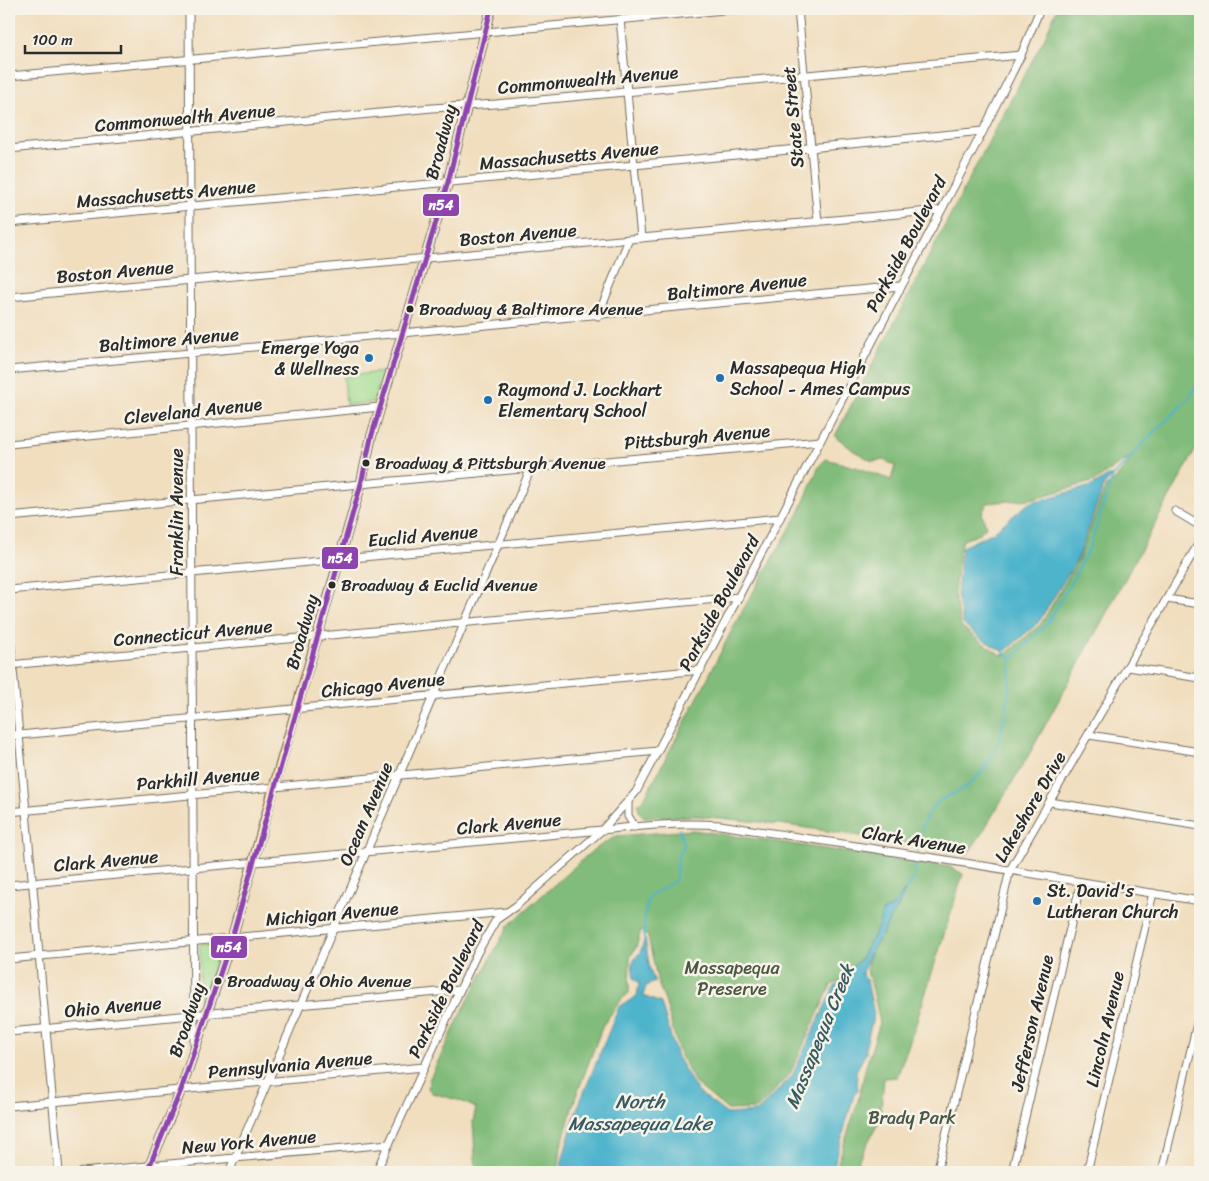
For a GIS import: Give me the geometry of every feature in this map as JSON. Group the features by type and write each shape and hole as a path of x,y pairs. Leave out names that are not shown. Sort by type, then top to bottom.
{"main road":[{"name":"Broadway","path":"149,1169 181,1090 232,938 296,710 319,636 380,407 448,182 491,9"}],"street":[{"name":"Franklin Avenue","path":"189,9 194,1050"},
{"path":"9,76 735,9"},
{"name":"State Street","path":"798,9 818,222"},
{"name":"Parkside Boulevard","path":"376,1172 490,928 496,920 508,912 602,830 636,792 983,131 1022,55 1040,9"},
{"path":"620,19 641,238"},
{"name":"Commonwealth Avenue","path":"9,149 1022,55"},
{"name":"Massachusetts Avenue","path":"9,223 634,166 983,131"},
{"name":"Boston Avenue","path":"9,297 941,210"},
{"path":"598,316 629,239"},
{"name":"Baltimore Avenue","path":"9,370 598,316 900,286"},
{"name":"Cleveland Avenue","path":"9,444 380,407"},
{"name":"Pittsburgh Avenue","path":"9,517 820,441"},
{"name":"Ocean Avenue","path":"229,1172 531,468"},
{"path":"1175,512 1200,526"},
{"name":"Euclid Avenue","path":"9,590 780,518"},
{"name":"Lakeshore Drive","path":"937,1172 1010,870 1200,541"},
{"name":"Connecticut Avenue","path":"10,664 739,597"},
{"path":"1168,599 1200,604"},
{"path":"9,626 10,664 19,735 59,1172"},
{"path":"1128,667 1200,678"},
{"name":"Chicago Avenue","path":"9,736 701,670"},
{"path":"1089,734 1200,752"},
{"name":"Parkhill Avenue","path":"9,812 658,751"},
{"path":"629,802 628,816 635,827"},
{"path":"1050,802 1200,826"},
{"name":"Clark Avenue","path":"9,885 696,823 931,857 1200,901"},
{"name":"Jefferson Avenue","path":"1012,1172 1081,882"},
{"name":"Lincoln Avenue","path":"1087,1172 1153,893"},
{"name":"Michigan Avenue","path":"9,959 333,930 508,912"},
{"name":"Ohio Avenue","path":"9,1032 460,990"},
{"path":"1162,1172 1200,1011"},
{"name":"Pennsylvania Avenue","path":"9,1106 424,1067"},
{"name":"New York Avenue","path":"82,1172 149,1169 389,1144"}],"green space":[{"path":"1057,9 1200,9 1200,435 1196,449 1031,751 967,855 928,847 916,835 913,844 780,824 697,816 644,817 639,812 638,804 645,797 737,620 799,513 819,466 826,459 862,469 891,480 895,466 884,460 872,461 854,451 835,436 1045,37","holes":["1135,453 1115,480 1106,486 1079,559 1041,624 1006,654 1001,655 961,626 954,594 959,553 963,540 977,535 986,527 982,513 987,503 1031,499 1095,481"]},
{"path":"382,372 374,402 346,405 344,376"},
{"name":"Massapequa Preserve","path":"693,830 950,867 963,874 914,1030 897,1077 884,1078 880,1120 852,1172 835,1172 880,1023 868,975 869,955 884,932 890,918 897,910 905,890 892,907 882,912 879,925 860,960 850,968 846,978 831,985 790,1074 757,1109 728,1110 696,1084 680,1055 658,983 648,937 641,930 636,948 630,957 629,993 622,999 603,1025 575,1099 561,1147 558,1172 476,1172 473,1122 476,1108 461,1101 432,1093 428,1088 429,1080 465,1006 508,926 592,851 616,836"},
{"path":"221,943 201,1009 199,1007 200,945"}],"water":[{"path":"1108,476 1113,476 1104,485 1078,558 1038,623 1004,652 980,638 963,624 957,594 962,547 992,533 1029,503 1092,486"},
{"name":"North Massapequa Lake","path":"906,888 897,909 869,955 862,974 867,981 874,1014 866,1045 866,1053 856,1071 858,1090 854,1095 832,1172 561,1172 562,1161 576,1112 619,1007 637,996 639,983 634,979 632,963 640,952 645,939 650,970 655,982 646,986 643,996 661,1003 677,1057 698,1092 727,1114 757,1112 792,1076 834,987 852,973 851,968 860,960 879,925 882,912 892,907"}],"waterway":[{"name":"Massapequa Creek","path":"917,854 923,824 930,811 941,800 971,783 991,757 1003,726 1009,691 1011,659 1046,625 1065,593 1089,549 1113,476 1188,399 1200,380"},
{"path":"1004,650 1011,659"},
{"path":"644,941 644,916 649,896 675,881 678,857 684,846 679,829"},
{"name":"Massapequa Creek","path":"905,890 914,879 916,859"}],"transit line":[{"name":"n54","path":"147,1172 181,1090 232,938 361,484 371,438 448,182 491,9"}],"place":[{"name":"Broadway & Baltimore Avenue","path":"410,309"},
{"name":"Emerge Yoga & Wellness","path":"369,358"},
{"name":"Massapequa High School - Ames Campus","path":"720,378"},
{"name":"Raymond J. Lockhart Elementary School","path":"488,400"},
{"name":"Broadway & Pittsburgh Avenue","path":"366,463"},
{"name":"Broadway & Euclid Avenue","path":"332,585"},
{"name":"St. David's Lutheran Church","path":"1037,901"},
{"name":"Broadway & Ohio Avenue","path":"218,981"}],"park label":[{"name":"Brady Park","path":"912,1118"}]}
